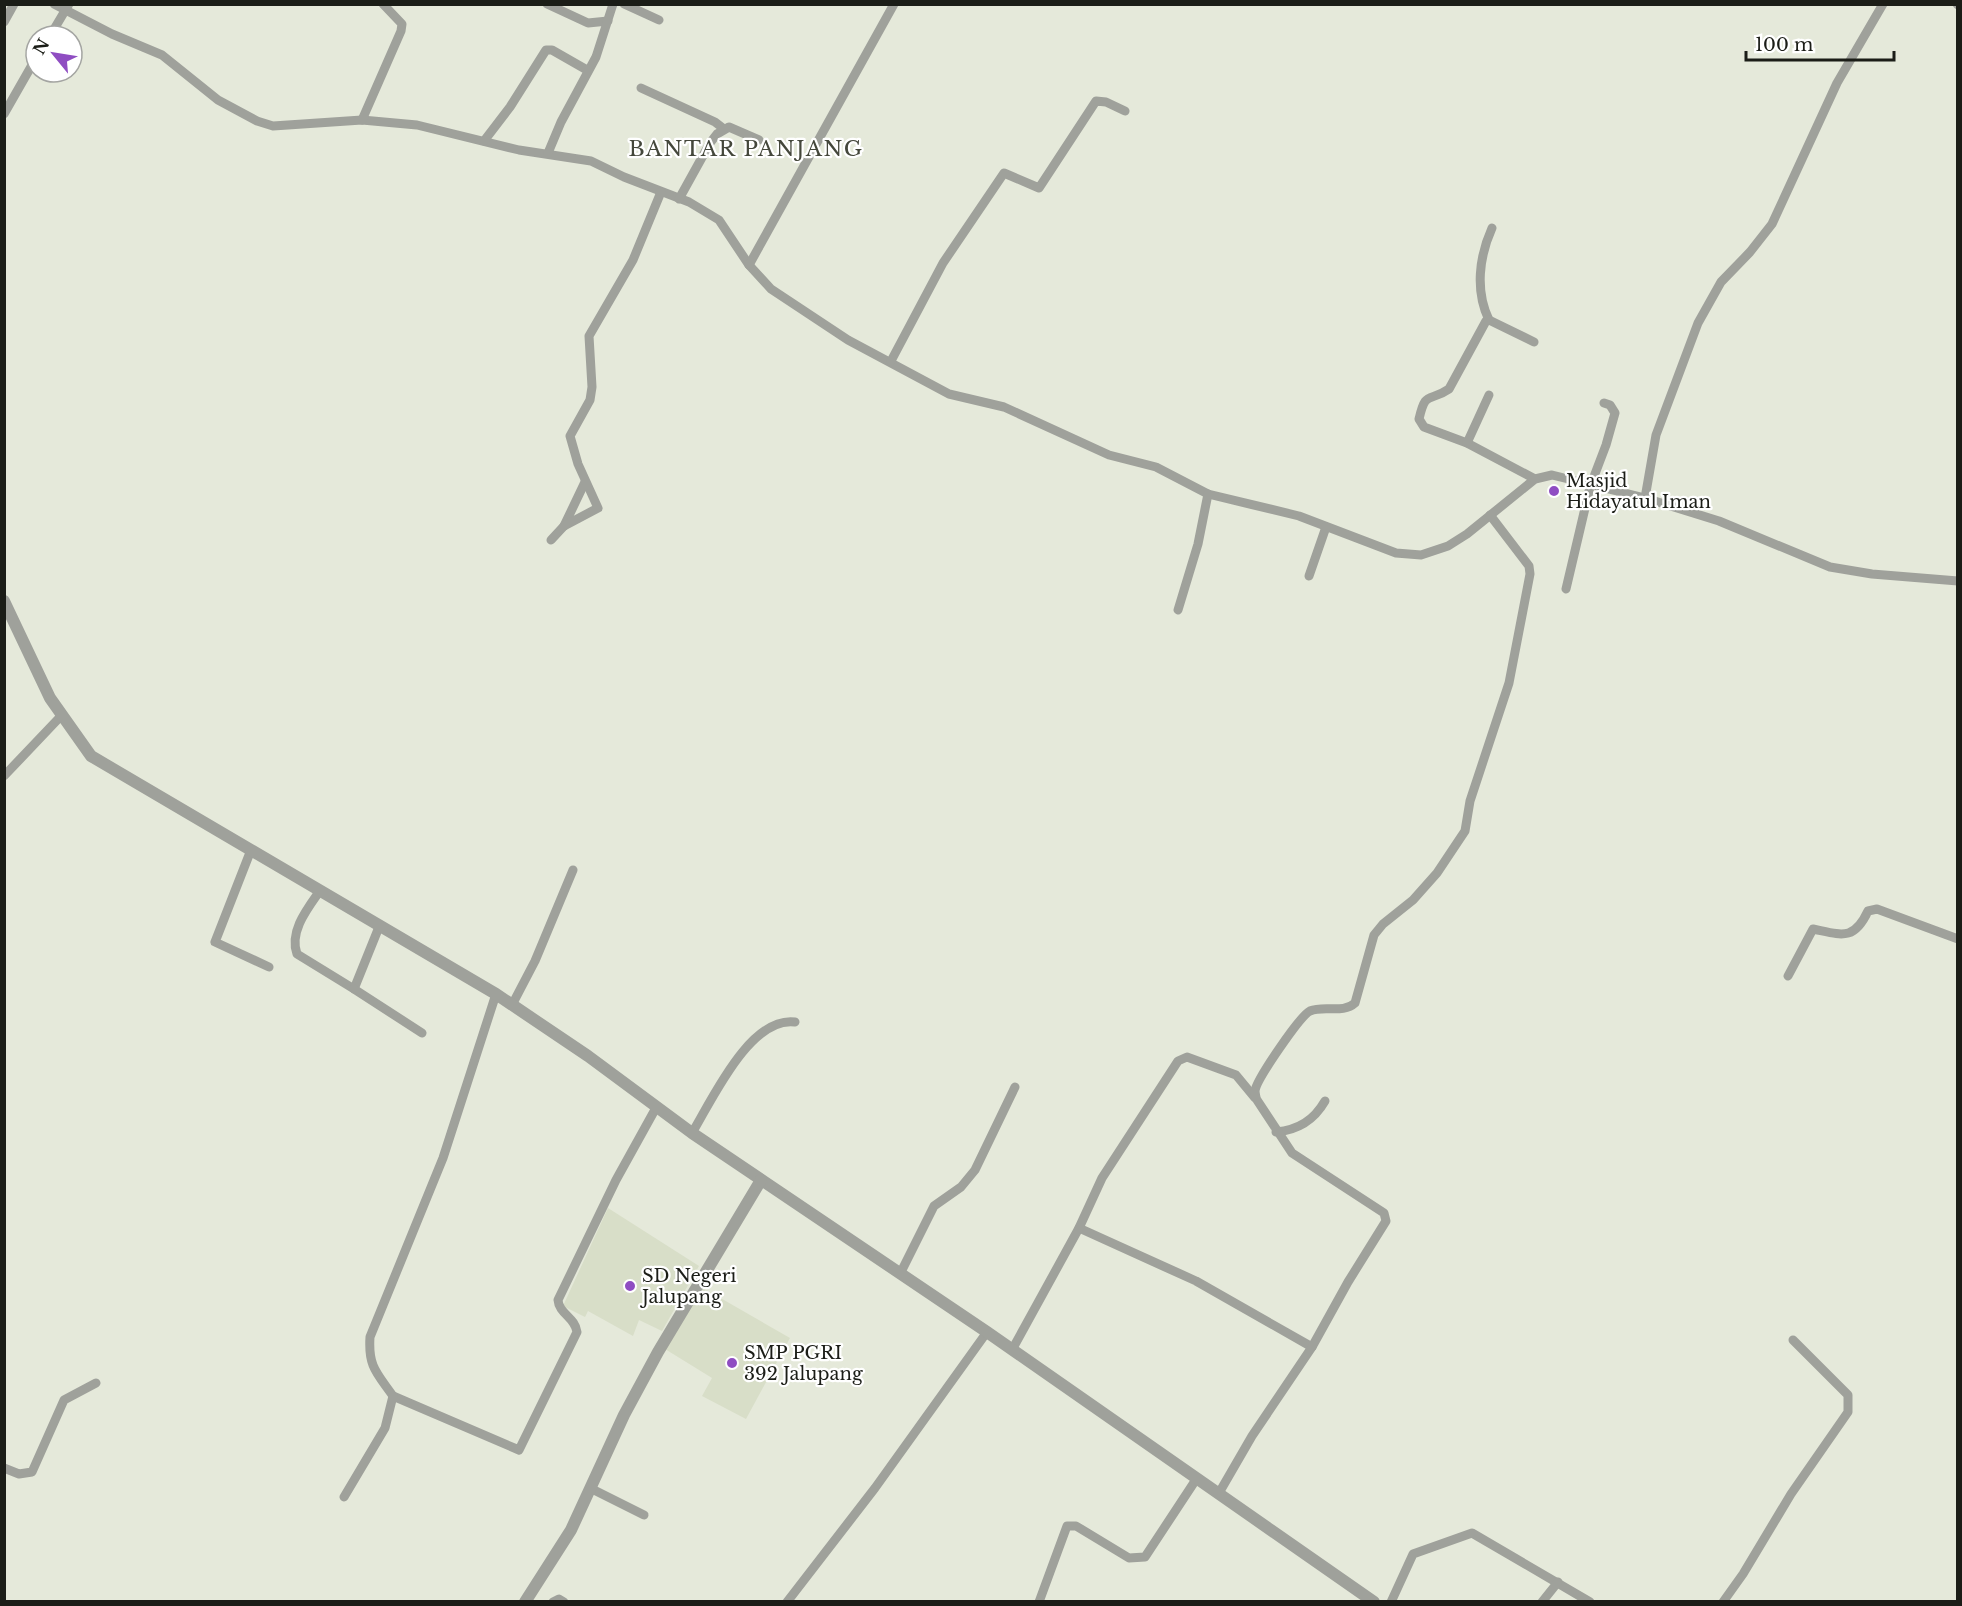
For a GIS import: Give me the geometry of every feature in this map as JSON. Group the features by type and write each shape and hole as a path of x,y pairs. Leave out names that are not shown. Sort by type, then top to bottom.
{"street":[{"path":"4,22 14,4"},
{"path":"54,4 68,8 162,55 218,100 256,121 273,126 362,120 417,125 519,150 591,161 700,207 719,220 749,265 785,301 848,340 949,394 1004,407 1109,455 1156,467 1208,494 1299,516 1396,553 1421,555 1448,546 1535,479 1552,475 1590,487 1645,498 1719,521 1830,567 1872,574 1958,581"},
{"path":"362,120 401,31 402,24 383,4"},
{"path":"547,4 588,23 608,21"},
{"path":"548,153 587,70 596,57 613,4"},
{"path":"624,4 659,20"},
{"path":"749,265 894,4"},
{"path":"1645,498 1656,435 1701,316 1721,282 1750,252 1772,224 1833,91 1882,4"},
{"path":"58,24 68,8"},
{"path":"484,141 510,107 546,50 552,50 587,70"},
{"path":"4,114 24,79"},
{"path":"641,88 715,122 724,129 741,130 759,140"},
{"path":"891,361 943,263 1004,173 1039,188 1096,101 1106,102 1125,111"},
{"path":"679,199 710,143 724,129"},
{"path":"564,526 597,510 598,505 585,482 570,436 590,400 592,387 589,336 633,260 661,192"},
{"path":"1492,228 1482,251 1481,300 1489,320 1534,342"},
{"path":"1489,320 1476,336 1449,389 1425,400 1419,419 1424,428 1467,443 1535,479"},
{"path":"1467,443 1489,396"},
{"path":"1566,589 1590,487 1606,445 1615,412 1610,405 1604,403"},
{"path":"551,540 564,526 585,482"},
{"path":"1178,610 1198,544 1208,494"},
{"path":"1257,1100 1255,1092 1262,1076 1301,1017 1311,1010 1349,1008 1355,1003 1374,935 1437,873 1465,831 1470,801 1509,683 1530,574 1529,566 1490,515"},
{"path":"1309,576 1326,526"},
{"path":"4,601 50,698 61,716 91,756 106,767 496,994 692,1133 987,1332 1374,1602"},
{"path":"4,776 61,716"},
{"path":"251,850 215,942 269,967"},
{"path":"512,1005 535,961 573,870"},
{"path":"319,892 300,922 294,946 297,954 422,1033"},
{"path":"1788,976 1813,928 1846,935 1862,925 1868,911 1877,909 1958,939"},
{"path":"354,988 379,927"},
{"path":"496,994 443,1158 370,1337 369,1354 372,1368 393,1396 519,1450 575,1339 576,1326 561,1310 558,1300 616,1180 657,1106"},
{"path":"692,1133 730,1071 753,1041 778,1021 795,1022"},
{"path":"1012,1350 1079,1228 1112,1161 1178,1061 1186,1057 1236,1075 1257,1100 1276,1132 1297,1157 1384,1213 1386,1218 1312,1347 1252,1436 1219,1493"},
{"path":"900,1274 934,1206 961,1187 975,1170 1015,1087"},
{"path":"1276,1132 1304,1124 1313,1118 1325,1101"},
{"path":"525,1602 571,1530 592,1489 624,1415 649,1369 761,1180"},
{"path":"1079,1228 1196,1281 1312,1347"},
{"path":"787,1602 875,1488 987,1332"},
{"path":"1723,1602 1743,1574 1791,1494 1848,1412 1848,1395 1793,1341"},
{"path":"4,1468 19,1474 32,1472 64,1400 96,1383"},
{"path":"344,1497 385,1428 393,1396"},
{"path":"1038,1602 1067,1526 1076,1526 1129,1558 1145,1557 1197,1478"},
{"path":"592,1489 644,1515"},
{"path":"1391,1602 1413,1554 1472,1533 1590,1602"},
{"path":"1542,1602 1558,1582"},
{"path":"553,1602 559,1599 564,1602"}],"shaded area":[{"name":"SD Negeri Jalupang","path":"608,1208 699,1266 662,1331 639,1320 633,1336 588,1311 585,1317 563,1306"},
{"name":"SMP PGRI 392 Jalupang","path":"703,1288 790,1338 746,1419 702,1396 712,1378 665,1349"}],"place":[{"name":"Masjid Hidayatul Iman","path":"1554,491"},
{"name":"SD Negeri Jalupang","path":"630,1286"},
{"name":"SMP PGRI 392 Jalupang","path":"732,1363"}],"district":[{"name":"BANTAR PANJANG","path":"746,149"}]}
